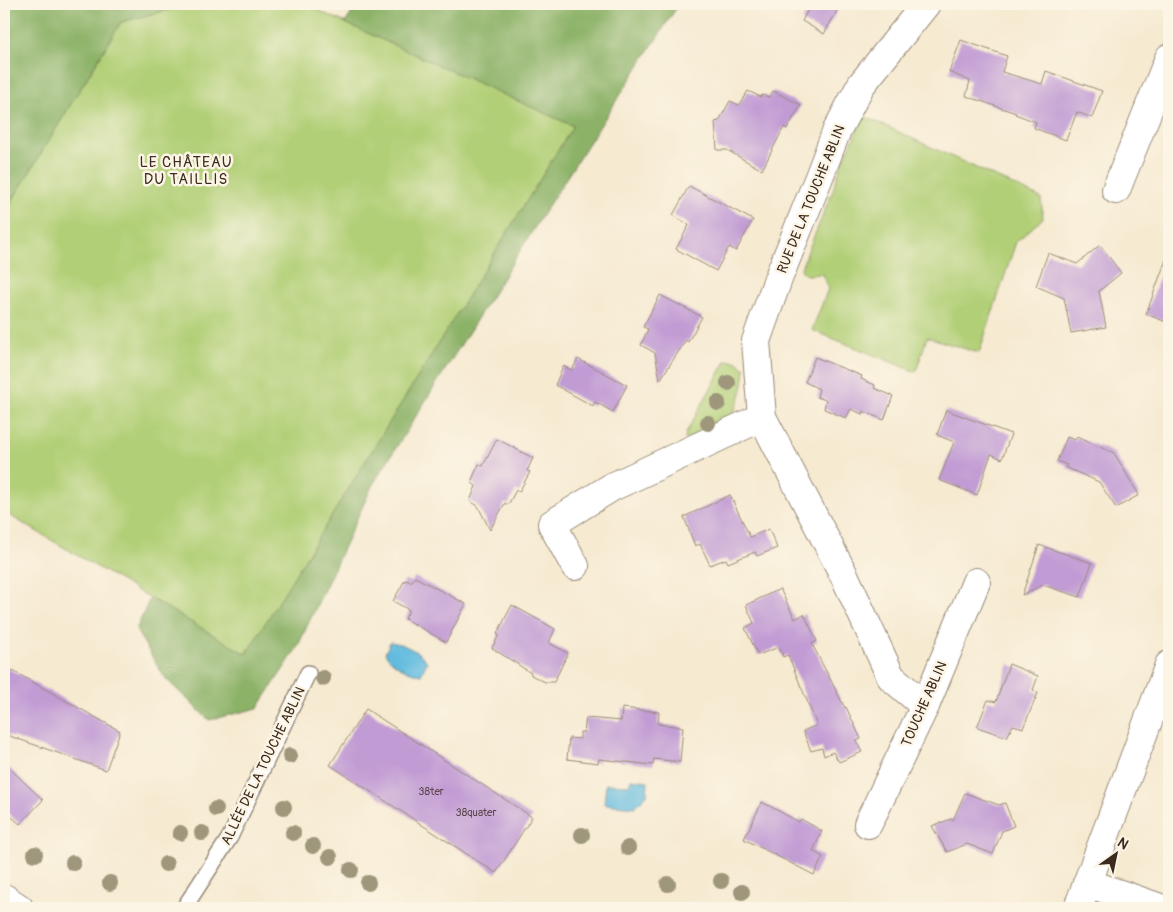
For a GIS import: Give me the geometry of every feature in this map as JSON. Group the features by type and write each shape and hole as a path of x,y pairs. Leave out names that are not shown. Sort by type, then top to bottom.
{"street":[{"name":"RUE DE LA TOUCHE ABLIN","path":"925,706 891,677 845,577 762,417 756,341 836,130 861,85 926,4"},
{"path":"1116,190 1169,58"},
{"path":"575,566 552,524 612,487 762,417"},
{"name":"TOUCHE ABLIN","path":"868,824 925,706 976,582"},
{"path":"1160,908 1082,896 1169,665"},
{"path":"4,898 19,908"}],"lane":[{"name":"ALLÉE DE LA TOUCHE ABLIN","path":"184,908 230,837 308,673"}],"green space":[{"path":"4,4 192,4 121,22 4,214"},
{"path":"192,4 304,4 574,126 246,655 4,512 4,214 121,22"},
{"path":"358,4 679,4 550,203 372,486 297,648 258,708 209,720 165,678 136,630 150,598 246,654 573,126 345,23"},
{"path":"864,116 1041,198 1043,218 1016,242 979,353 927,337 916,372 812,330 828,289 822,274 807,275 803,273 801,268 832,193 840,168"},
{"path":"726,361 736,361 745,368 743,385 737,406 730,420 725,428 685,439 686,433"}],"water":[{"path":"390,642 411,649 424,658 427,662 421,675 401,667 388,657 385,653"},
{"path":"631,779 648,781 647,795 635,807 604,804 606,784 629,785"}],"building":[{"path":"811,4 841,4 824,34 802,21"},
{"path":"961,40 1007,56 1002,72 1042,84 1046,71 1102,91 1092,118 1077,112 1066,140 1034,128 1036,122 1016,113 966,96 970,81 949,72"},
{"path":"748,91 761,97 762,95 769,97 773,91 801,105 787,129 784,127 762,170 727,150 717,150 715,122 719,121 730,101 739,105"},
{"path":"689,186 753,220 736,251 729,247 716,271 676,249 689,225 673,215"},
{"path":"1100,245 1121,273 1099,291 1106,327 1071,333 1064,298 1036,286 1048,253 1077,264"},
{"path":"1167,257 1169,257 1169,323 1146,314"},
{"path":"660,295 702,317 688,342 686,340 660,380 655,353 641,345 648,329 643,327"},
{"path":"815,357 862,376 861,379 875,385 874,388 893,396 884,420 863,411 862,414 851,409 846,418 824,409 826,400 817,397 819,389 805,382"},
{"path":"578,359 627,385 613,412 595,402 593,406 555,385 563,366 572,370"},
{"path":"946,410 1011,434 1002,459 991,454 977,495 939,480 954,442 937,435"},
{"path":"1067,437 1075,440 1077,437 1114,453 1139,495 1116,508 1099,482 1065,467 1067,465 1057,461"},
{"path":"497,439 533,458 527,471 530,472 519,492 516,490 508,505 505,503 490,530 478,506 470,501 476,486 471,482 479,464 483,466"},
{"path":"730,495 750,537 769,529 777,548 757,556 755,552 728,563 726,559 710,565 700,544 695,546 684,517"},
{"path":"1039,545 1092,563 1080,597 1043,585 1022,595"},
{"path":"415,577 466,604 446,642 405,619 409,610 393,601 405,580 411,582"},
{"path":"780,589 795,619 804,614 817,641 812,644 861,739 856,741 862,752 839,762 833,752 824,756 822,748 811,751 803,731 817,725 788,655 783,657 779,647 758,655 745,628 754,623 746,605"},
{"path":"512,605 555,629 549,643 568,653 554,682 545,682 531,675 531,673 492,648"},
{"path":"1009,664 1038,676 1033,690 1038,693 1023,728 1013,725 1007,737 977,727 988,700 996,702"},
{"path":"4,666 120,731 106,770 4,734"},
{"path":"622,708 659,712 658,724 683,727 680,762 654,759 653,765 599,759 598,763 567,759 569,738 580,739 580,732 584,732 586,718 621,721"},
{"path":"366,709 532,817 496,873 330,765"},
{"path":"4,763 43,800 20,824 4,810"},
{"path":"965,793 999,805 1005,803 1014,826 1002,831 993,854 967,844 947,852 932,826 951,819 953,820"},
{"path":"762,802 799,822 801,819 822,831 813,851 823,857 814,875 744,839"}],"district":[{"name":"LE CHÂTEAU DU TAILLIS","path":"186,170"}]}
